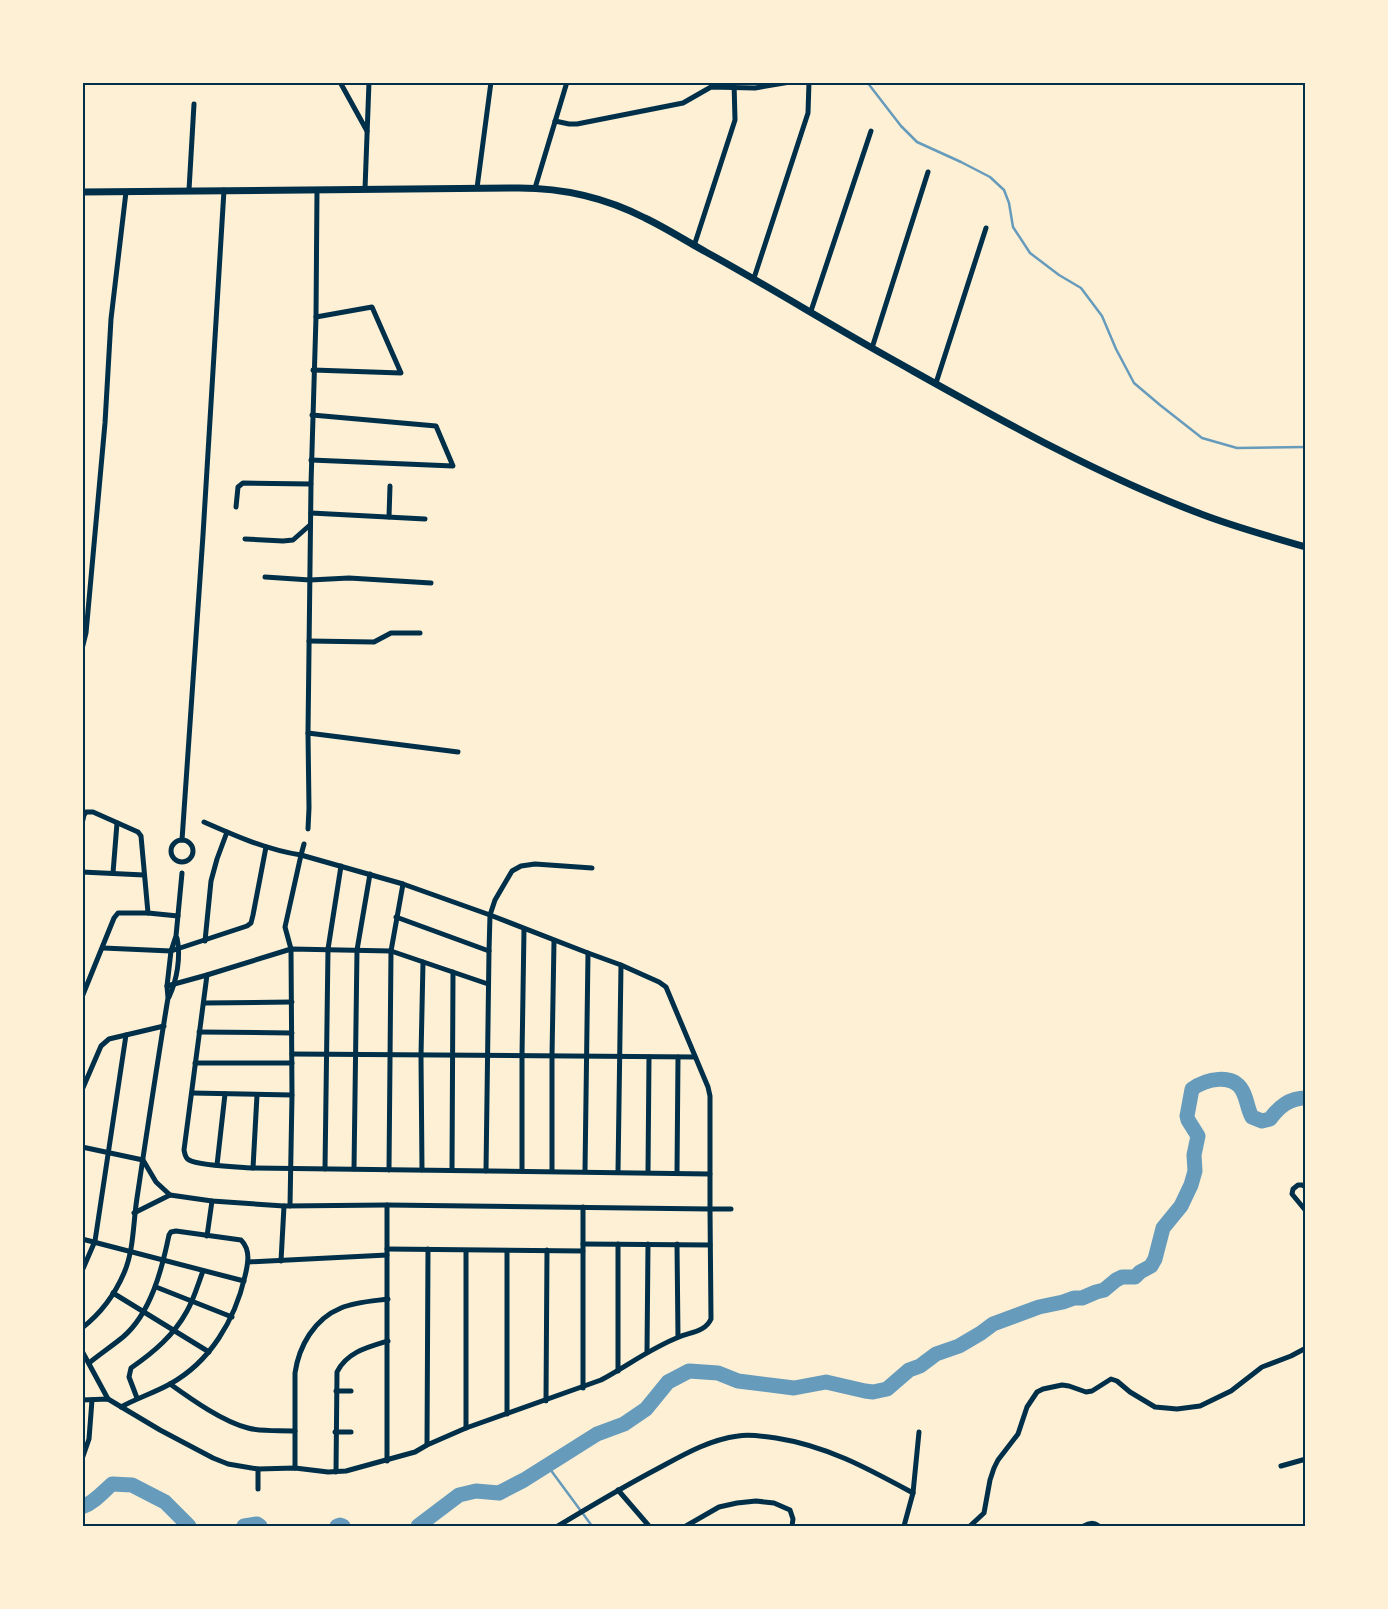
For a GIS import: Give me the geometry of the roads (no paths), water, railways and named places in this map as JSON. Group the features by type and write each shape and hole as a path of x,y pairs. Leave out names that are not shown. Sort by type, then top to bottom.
{"main road":[{"path":"82,192 535,188 560,190 606,202 645,218 754,278 872,348 1076,459 1128,484 1202,514 1306,547"}],"street":[{"path":"340,82 368,132"},
{"path":"365,189 369,82"},
{"path":"477,188 490,82"},
{"path":"535,188 567,82"},
{"path":"694,246 734,120 734,82"},
{"path":"555,121 577,124 683,103 711,87 755,88 790,82"},
{"path":"754,278 808,113 809,82"},
{"path":"189,190 194,104"},
{"path":"811,312 871,131"},
{"path":"872,348 928,172"},
{"path":"182,840 204,526 224,190"},
{"path":"308,829 310,484 316,317 317,190"},
{"path":"82,649 86,633 105,424 111,319 126,192"},
{"path":"936,383 986,228"},
{"path":"313,370 401,373 372,308 316,317"},
{"path":"311,460 453,466 436,426 312,416"},
{"path":"236,507 238,487 243,483 310,484"},
{"path":"389,517 390,486"},
{"path":"310,513 425,519"},
{"path":"245,539 293,540 310,525"},
{"path":"264,577 310,580 349,578 431,582"},
{"path":"309,641 374,642 391,633 420,633"},
{"path":"308,733 458,752"},
{"path":"82,824 86,812 93,812 138,832 141,836 148,913"},
{"path":"82,1351 108,1399 160,1430 213,1458 228,1464 258,1470 295,1468 336,1472 387,1461 415,1452 466,1428 583,1388 618,1371 647,1352 678,1337 702,1329 711,1319 710,1096 708,1087 666,988 659,982 621,965 490,915 403,884 266,847 204,822"},
{"path":"113,873 117,823"},
{"path":"205,941 211,881 227,832"},
{"path":"182,840 187,840 193,848 191,857 182,864 174,858 172,848 174,844 182,840"},
{"path":"290,1206 292,1002 291,949 285,927 304,844"},
{"path":"102,948 171,951 247,926 251,922 253,915 266,847"},
{"path":"486,1171 486,1056 490,915 495,900 512,871 522,866 535,864 592,868"},
{"path":"325,1169 328,949 341,866"},
{"path":"82,872 144,875"},
{"path":"82,1328 92,1320 113,1293 124,1273 130,1252 134,1213 168,998 167,986 171,951 176,936 182,873"},
{"path":"354,1169 357,950 370,874"},
{"path":"389,1170 391,951 403,884"},
{"path":"83,994 114,918 118,914 148,913 178,916"},
{"path":"396,917 489,951"},
{"path":"522,1171 524,929"},
{"path":"168,998 175,985 179,949 176,936"},
{"path":"552,1171 554,941"},
{"path":"167,986 291,949 391,951 488,984"},
{"path":"585,1171 585,1056 588,953"},
{"path":"422,1170 421,1056 423,962"},
{"path":"618,1172 621,965"},
{"path":"452,1170 453,972"},
{"path":"207,975 184,1150 185,1157 190,1161 253,1168 710,1174"},
{"path":"204,1003 292,1002"},
{"path":"82,1090 101,1046 109,1039 164,1026"},
{"path":"199,1032 292,1033"},
{"path":"82,1270 95,1242 126,1035"},
{"path":"292,1054 695,1058"},
{"path":"648,1172 649,1057"},
{"path":"677,1173 678,1057"},
{"path":"195,1063 292,1063"},
{"path":"192,1093 292,1095"},
{"path":"217,1165 225,1094"},
{"path":"253,1168 256,1094"},
{"path":"82,1147 143,1160 156,1182 170,1195"},
{"path":"1306,1187 1298,1185 1293,1189 1292,1194 1306,1211"},
{"path":"134,1213 170,1195 212,1201 284,1206 387,1205 731,1209"},
{"path":"207,1236 212,1201"},
{"path":"387,1205 387,1461"},
{"path":"281,1261 284,1206"},
{"path":"583,1208 583,1388"},
{"path":"89,1363 124,1336 133,1326 156,1287 171,1232 176,1231 241,1240 246,1245 248,1262 232,1317 209,1352 191,1369 170,1384 121,1407"},
{"path":"82,1239 244,1281"},
{"path":"583,1244 710,1244"},
{"path":"618,1244 618,1371"},
{"path":"647,1352 648,1244"},
{"path":"677,1244 678,1337"},
{"path":"248,1262 428,1250 583,1251"},
{"path":"427,1445 428,1250"},
{"path":"546,1400 547,1250"},
{"path":"466,1251 466,1428"},
{"path":"506,1251 507,1414"},
{"path":"137,1398 129,1377 131,1368 154,1351 174,1331 192,1302 203,1271"},
{"path":"156,1287 232,1317"},
{"path":"113,1293 209,1352"},
{"path":"295,1468 296,1373 297,1359 303,1344 313,1329 327,1316 340,1308 388,1299"},
{"path":"336,1472 335,1432 338,1372 341,1365 349,1357 363,1348 388,1341"},
{"path":"970,1526 984,1513 990,1480 998,1460 1018,1434 1027,1407 1033,1397 1043,1389 1055,1386 1069,1386 1086,1392 1092,1391 1111,1379 1117,1381 1155,1407 1177,1409 1200,1406 1231,1391 1262,1367 1306,1348"},
{"path":"170,1384 211,1410 246,1428 295,1431"},
{"path":"336,1391 351,1392"},
{"path":"82,1400 108,1399"},
{"path":"82,1459 89,1439 92,1400"},
{"path":"335,1432 351,1432"},
{"path":"904,1526 913,1493 919,1432"},
{"path":"558,1526 618,1490 693,1449 739,1435 787,1440 819,1448 853,1461 913,1493"},
{"path":"1281,1466 1306,1459"},
{"path":"258,1470 258,1489"},
{"path":"618,1490 649,1526"},
{"path":"686,1526 719,1507 756,1501 774,1503 790,1510 793,1519 792,1526"},
{"path":"1084,1526 1089,1523 1099,1526"}],"waterway":[{"path":"867,82 901,126 917,142 990,177 1004,190 1009,203 1013,227 1030,253 1059,275 1081,288 1102,316 1116,349 1134,383 1160,405 1202,438 1237,448 1306,447"},
{"path":"418,1526 459,1495 476,1491 499,1493 524,1480 597,1434 624,1424 646,1409 668,1382 689,1371 718,1373 738,1381 794,1388 826,1382 873,1392 887,1389 909,1370 920,1366 936,1354 959,1346 993,1324 1039,1307 1074,1298 1082,1298 1104,1290 1122,1277 1135,1277 1151,1266 1155,1259 1163,1228 1181,1206 1191,1185 1195,1171 1194,1155 1198,1136 1187,1116 1192,1089 1211,1080 1232,1081 1242,1090 1252,1117 1262,1121 1270,1119 1281,1107 1290,1101 1306,1098"},
{"path":"547,1465 592,1526"},
{"path":"82,1507 94,1500 112,1484 132,1485 165,1502 189,1526"},
{"path":"244,1526 257,1524 260,1526"},
{"path":"337,1526 343,1526"}]}
